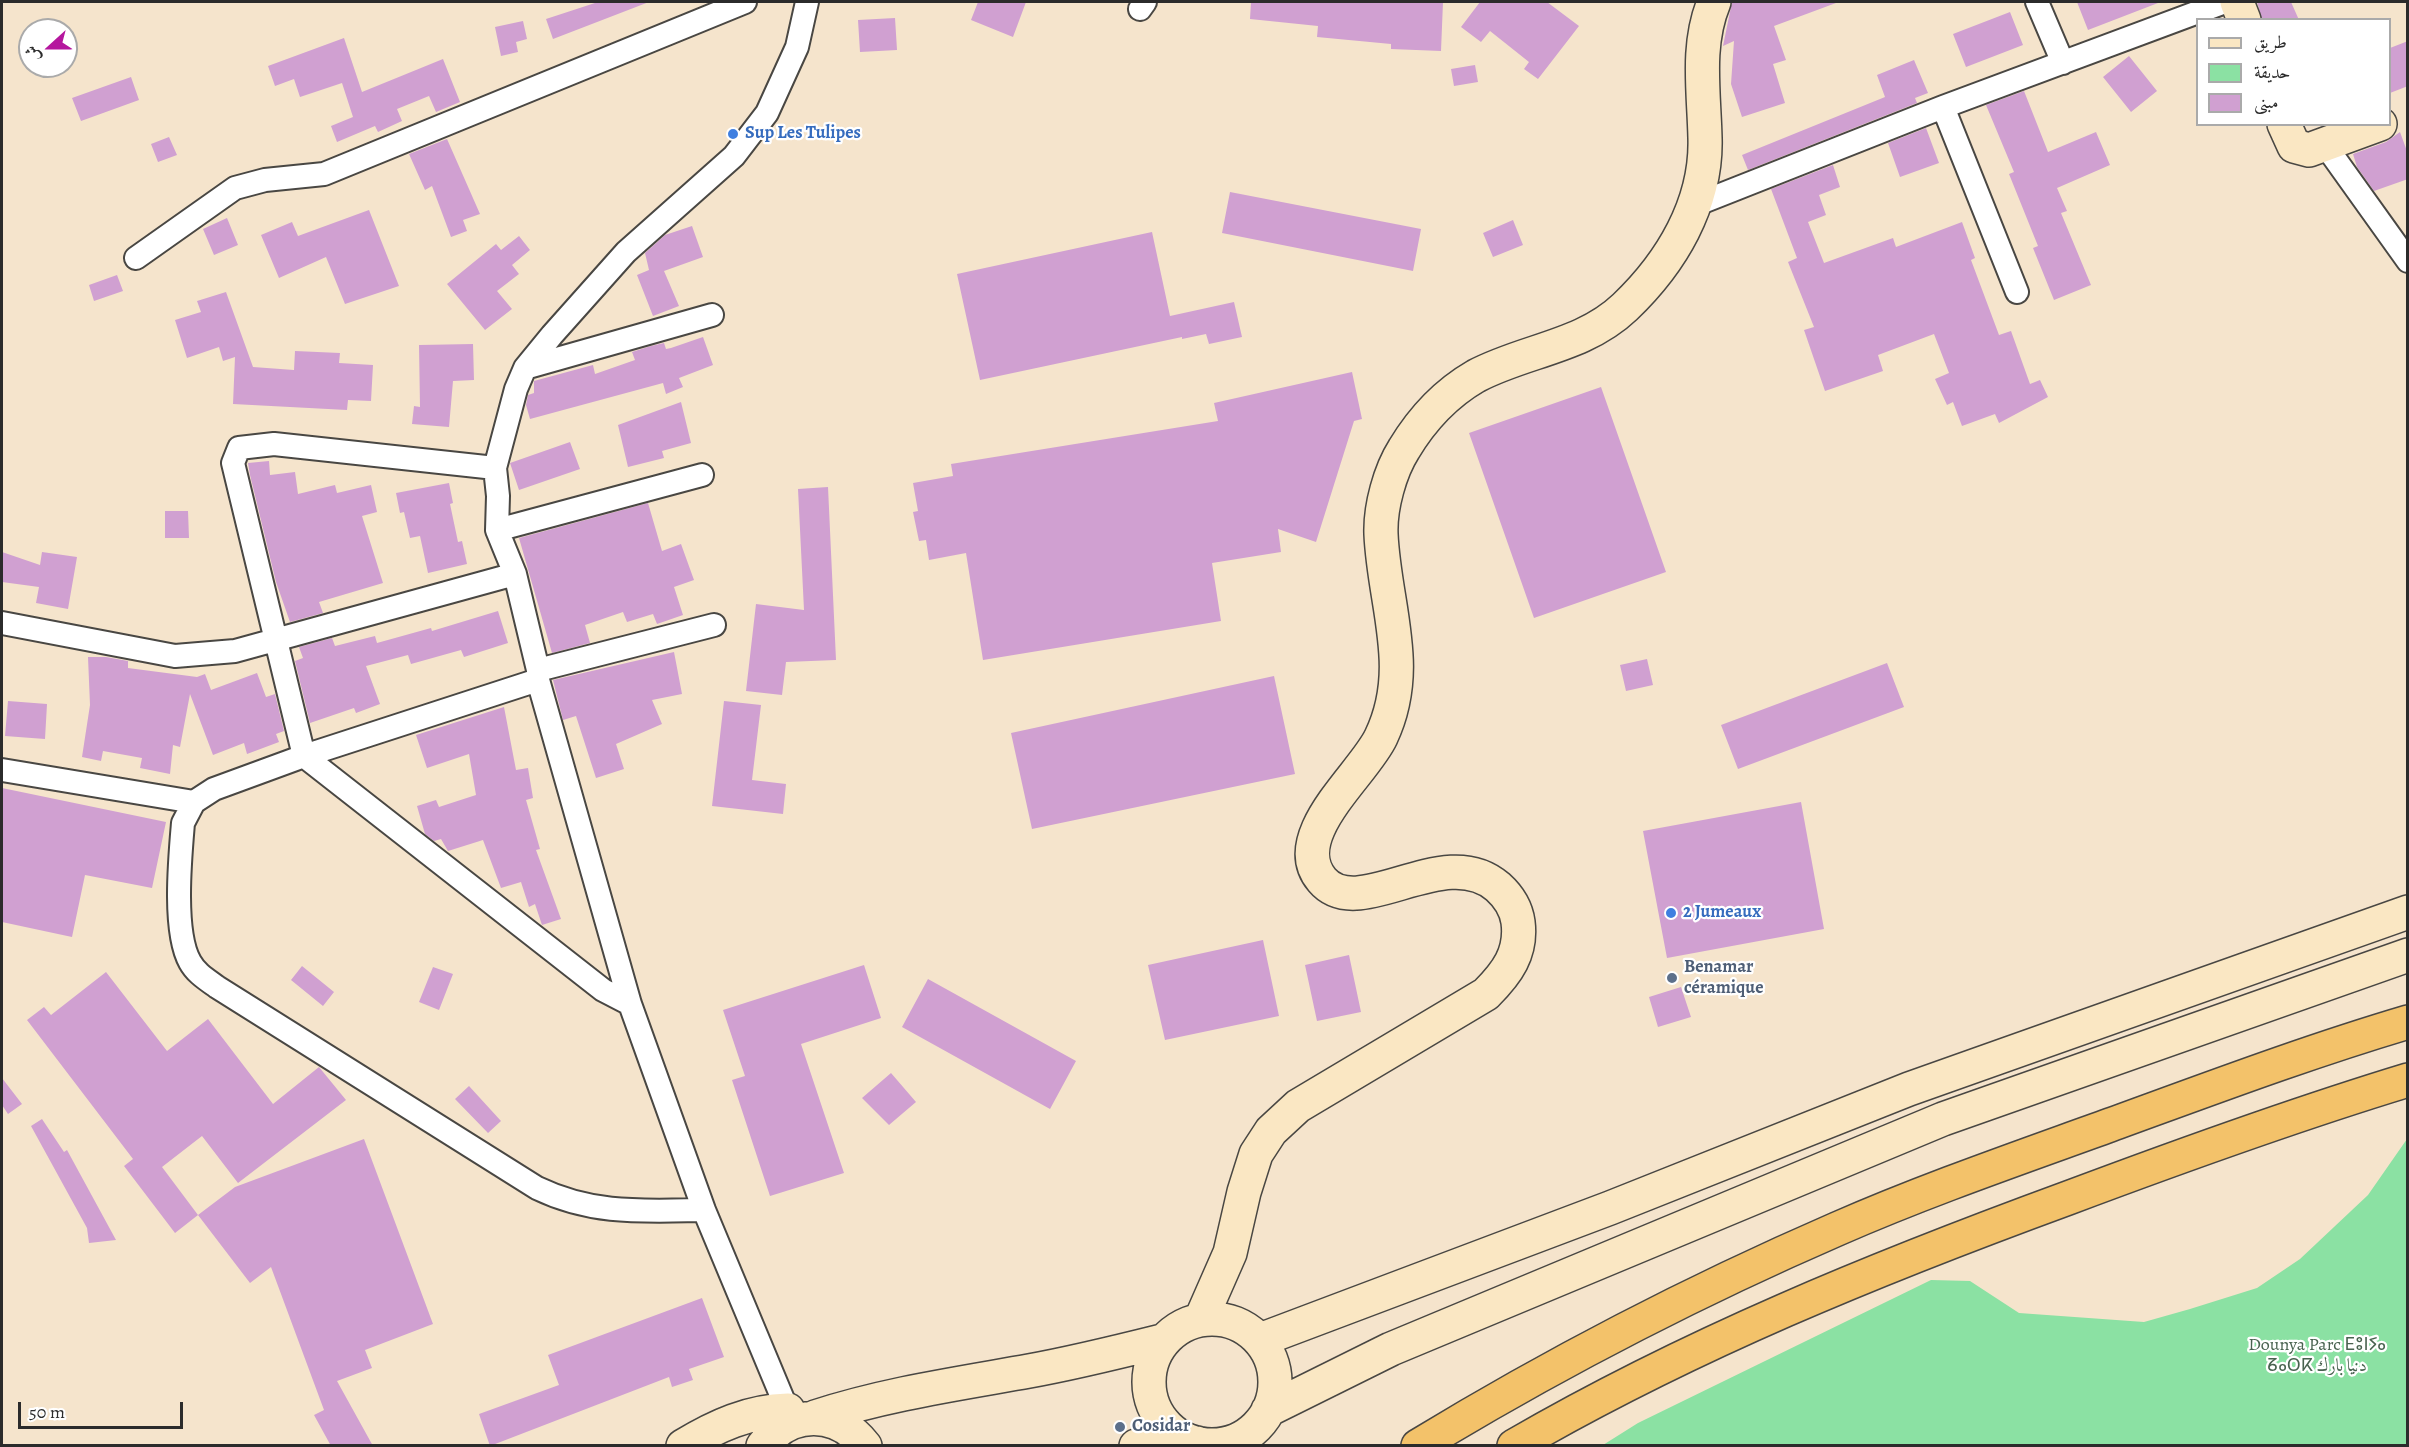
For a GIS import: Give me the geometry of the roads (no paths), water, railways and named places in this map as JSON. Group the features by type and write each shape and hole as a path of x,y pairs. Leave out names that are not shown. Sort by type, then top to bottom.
{"highway":[{"path":"1418,1446 1523,1383 1626,1327 1732,1275 1839,1228 1948,1184 2273,1065 2408,1022"},
{"path":"1514,1446 1720,1338 1907,1257 2259,1128 2408,1080"}],"main road":[{"path":"1201,1319 1218,1287 1230,1253 1244,1191 1256,1154 1271,1131 1306,1101 1486,994 1502,978 1515,959 1519,936 1518,918 1511,901 1485,877 1469,871 1453,871 1388,887 1344,893 1323,881 1313,854 1316,835 1322,820 1380,740 1398,686 1395,641 1380,530 1386,495 1398,459 1420,423 1446,397 1477,376 1565,344 1595,330 1623,310 1666,259 1685,228 1695,205 1706,143 1704,35 1714,2"},
{"path":"2237,2 2243,18"},
{"path":"2391,121 2408,115"},
{"path":"2285,126 2291,142 2298,148 2309,150 2375,126"},
{"path":"1197,1443 1171,1431 1154,1408 1150,1395 1149,1374 1155,1353 1162,1341 1185,1324 1201,1319 1228,1320 1250,1332 1610,1208 1910,1089 2408,912"},
{"path":"1268,1410 1392,1349 1944,1119 2408,955"},
{"path":"1136,1446 1197,1443 1211,1445 1238,1439 1250,1432 1268,1410 1274,1390 1273,1368 1250,1332 1230,1253"},
{"path":"763,1446 776,1431 799,1416 910,1391 1028,1371 1162,1341"},
{"path":"683,1446 736,1419 760,1412 799,1416 843,1425 865,1446"}],"street":[{"path":"136,258 235,189 265,180 324,174 745,2"},
{"path":"799,1416 704,1210 630,1004 538,675 515,574 497,530 498,496 495,468 513,399 525,368 626,252 734,156 767,113 784,80 797,47 807,2"},
{"path":"2037,2 2063,63"},
{"path":"1695,205 1943,107 2225,2"},
{"path":"1943,107 2017,292"},
{"path":"2325,145 2408,261"},
{"path":"525,368 712,315"},
{"path":"495,468 274,444 239,448 233,463 278,641 304,756 603,990 630,1004"},
{"path":"497,530 702,475"},
{"path":"2,623 175,656 235,651 515,574"},
{"path":"704,1210 600,1209 557,1197 537,1188 200,975 184,950 180,921 183,823 194,802 214,789 538,675 714,625"},
{"path":"2,770 194,802"}],"place":[{"name":"Sup Les Tulipes","path":"733,134"},
{"name":"2 Jumeaux","path":"1671,913"},
{"name":"Benamar céramique","path":"1672,978"},
{"name":"Cosidar","path":"1120,1427"}],"park label":[{"name":"Dounya Parc ⴹⵓⵏⵢⴰ ⵒⴰⵔⴽ دنيا بارك","path":"2317,1356"}]}
